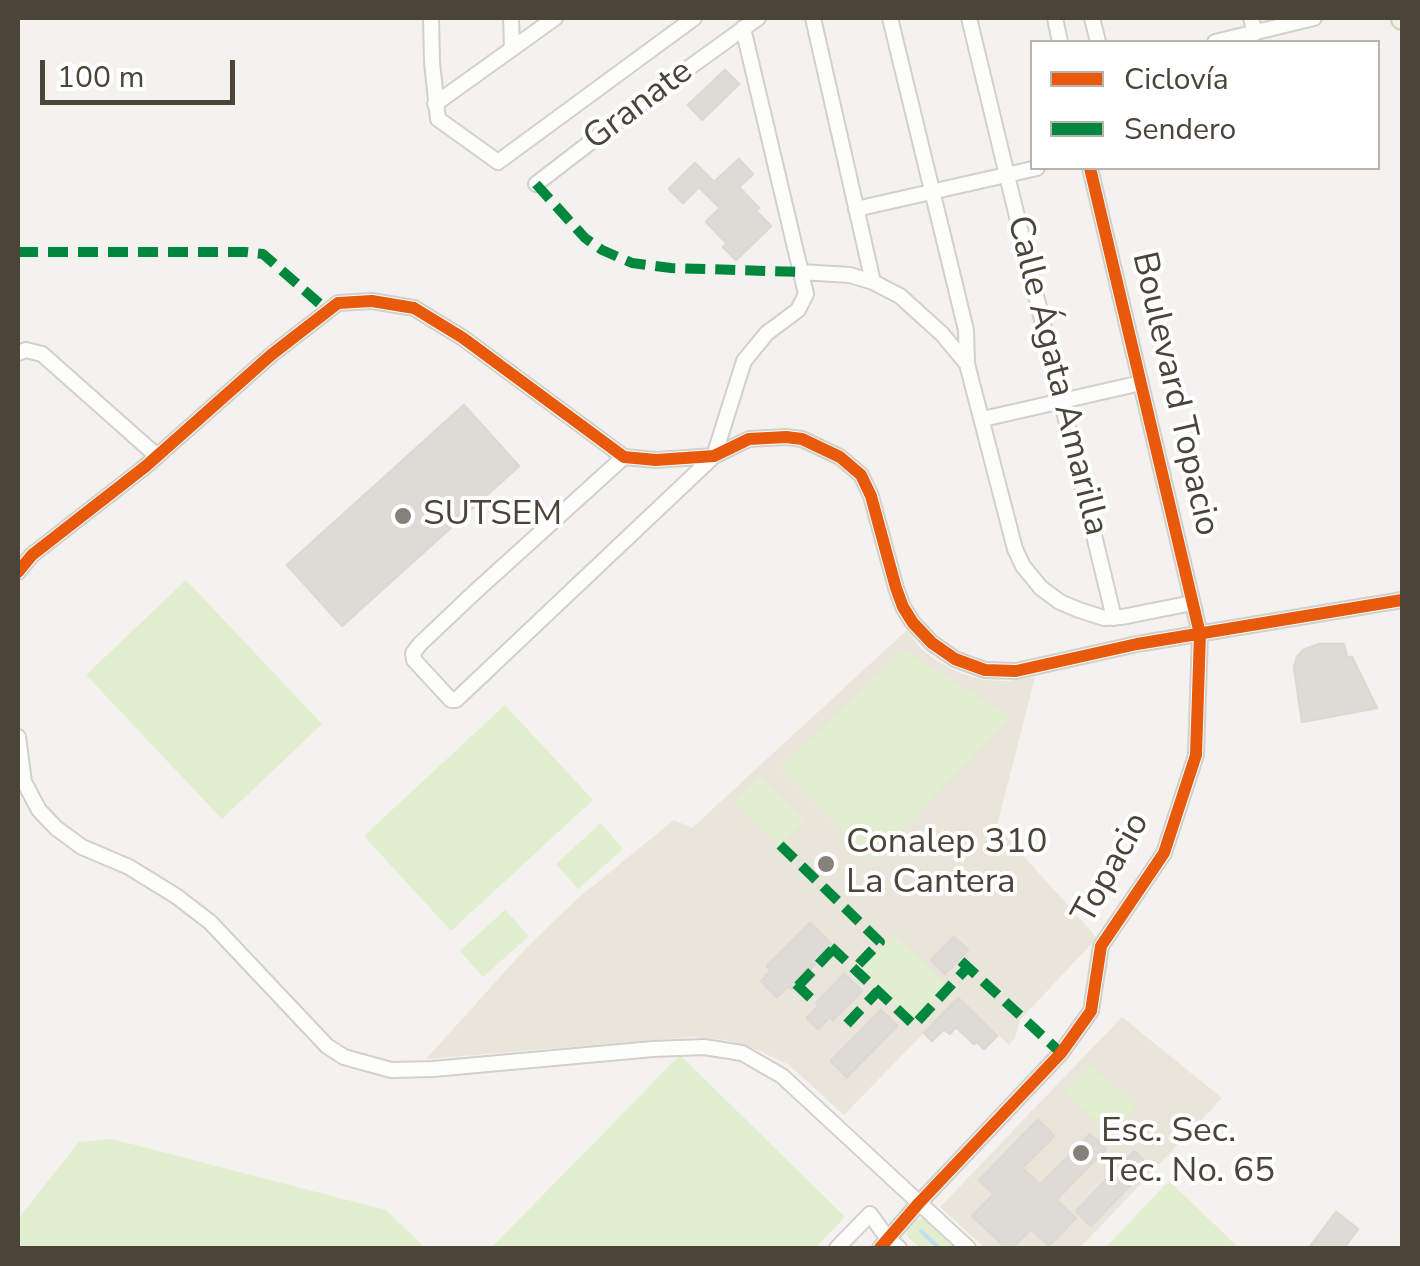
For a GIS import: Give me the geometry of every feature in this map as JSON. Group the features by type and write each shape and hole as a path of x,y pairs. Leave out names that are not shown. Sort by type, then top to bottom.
{"street":[{"path":"431,18 438,119 498,162 694,18"},
{"path":"511,18 512,48"},
{"path":"436,104 556,18"},
{"name":"Granate","path":"536,184 758,18"},
{"path":"813,18 873,282"},
{"path":"890,18 966,330 967,364 1015,549 1023,566 1041,588 1060,602 1093,616 1114,618 1192,603"},
{"name":"Calle Ágata Amarilla","path":"969,18 1114,618"},
{"path":"1220,40 1253,25 1314,18"},
{"path":"714,456 744,361 767,333 798,310 806,294 743,28"},
{"path":"856,208 1030,169"},
{"name":"Boulevard Topacio","path":"1090,170 1200,634"},
{"path":"800,272 850,275 900,296 967,364"},
{"path":"18,572 32,555 158,456 271,355 338,303 372,301 414,308 463,338 624,457 656,460 714,456"},
{"path":"18,353 26,350 42,354 158,456"},
{"path":"983,420 1141,383"},
{"path":"624,457 420,644 413,654 414,660 451,700 456,700 714,456 749,439 802,439 840,457 860,475 870,496 903,607 932,644 985,670 1016,671 1137,644 1402,600"},
{"name":"Topacio","path":"889,1245 920,1202 1061,1053 1091,1012 1101,946 1164,853 1196,755 1200,634"},
{"path":"18,737 24,782 39,810 56,828 82,846 129,868 210,922 326,1046 344,1057 392,1070 434,1070 653,1049 704,1047 742,1052 782,1076 968,1248"},
{"path":"837,1248 870,1214 889,1245"}],"shaded area":[{"name":"Conalep 310 La Cantera","path":"907,630 921,649 957,672 984,680 1035,677 997,826 1097,938 1020,1020 1009,1045 958,998 844,1115 789,1065 726,1040 693,1037 426,1059 528,946 577,899 674,820 692,828"},
{"name":"Esc. Sec. Tec. No. 65","path":"1122,1017 1222,1098 1080,1248 985,1248 940,1207"}],"green space":[{"path":"186,580 322,724 222,819 86,675"},
{"path":"905,651 1010,717 873,861 779,768"},
{"path":"505,705 593,800 451,931 364,836"},
{"path":"760,776 804,820 779,846 734,802"},
{"path":"601,823 623,849 578,889 556,864"},
{"path":"505,910 529,936 483,977 460,951"},
{"path":"894,934 948,987 913,1022 860,969"},
{"path":"680,1055 845,1217 815,1248 491,1248"},
{"path":"1090,1064 1136,1107 1110,1135 1064,1092"},
{"path":"112,1139 386,1210 425,1248 18,1248 18,1219 79,1142"},
{"path":"1169,1181 1239,1248 1105,1248"},
{"path":"923,1218 956,1248 920,1248 906,1235 911,1222"}],"building":[{"path":"725,70 739,84 702,120 688,105"},
{"path":"739,159 753,174 739,187 771,226 736,260 706,222 720,208 699,187 683,203 669,189 695,163 714,182"},
{"name":"SUTSEM","path":"464,405 519,466 342,626 287,565"},
{"path":"1319,644 1344,644 1347,657 1352,657 1377,708 1302,722 1294,667 1303,650"},
{"path":"810,923 833,946 791,989 788,986 777,997 761,981 771,970 767,966"},
{"path":"954,937 968,950 945,974 931,960"},
{"path":"844,974 862,991 818,1029 807,1018"},
{"path":"958,998 997,1036 984,1049 956,1027 950,1034 944,1029 932,1041 924,1033"},
{"path":"881,1010 897,1026 847,1077 831,1061"},
{"path":"1038,1120 1054,1136 1022,1168 1040,1185 1090,1134 1106,1149 1056,1200 1076,1218 1049,1246 1031,1229 1012,1248 1006,1248 972,1216 994,1194 979,1180"},
{"path":"1134,1151 1149,1166 1091,1226 1076,1211"},
{"path":"1336,1212 1358,1229 1344,1248 1309,1248"}],"waterway":[{"path":"921,1231 939,1248"}],"marked path":[{"path":"536,184 585,238 632,263 800,272"},
{"path":"18,252 263,254 328,311"},
{"path":"780,845 880,942 854,969"},
{"path":"831,947 914,1025 968,967"},
{"path":"798,986 833,949"},
{"path":"961,961 1061,1053"},
{"path":"796,984 816,1003"},
{"path":"847,1024 878,991"}],"cycle path":[{"path":"880,1248 1061,1053 1091,1011 1101,946 1164,853 1196,755 1200,634 1090,170"},
{"path":"18,572 32,555 146,466 271,355 338,303 372,301 414,308 463,338 624,457 656,460 714,456 749,439 786,437 802,439 840,457 861,475 871,496 896,588 913,623 955,659 985,670 1016,671 1137,644 1402,600"}],"place":[{"name":"SUTSEM","path":"403,516"},
{"name":"Conalep 310 La Cantera","path":"826,864"},
{"name":"Esc. Sec. Tec. No. 65","path":"1081,1153"}]}
